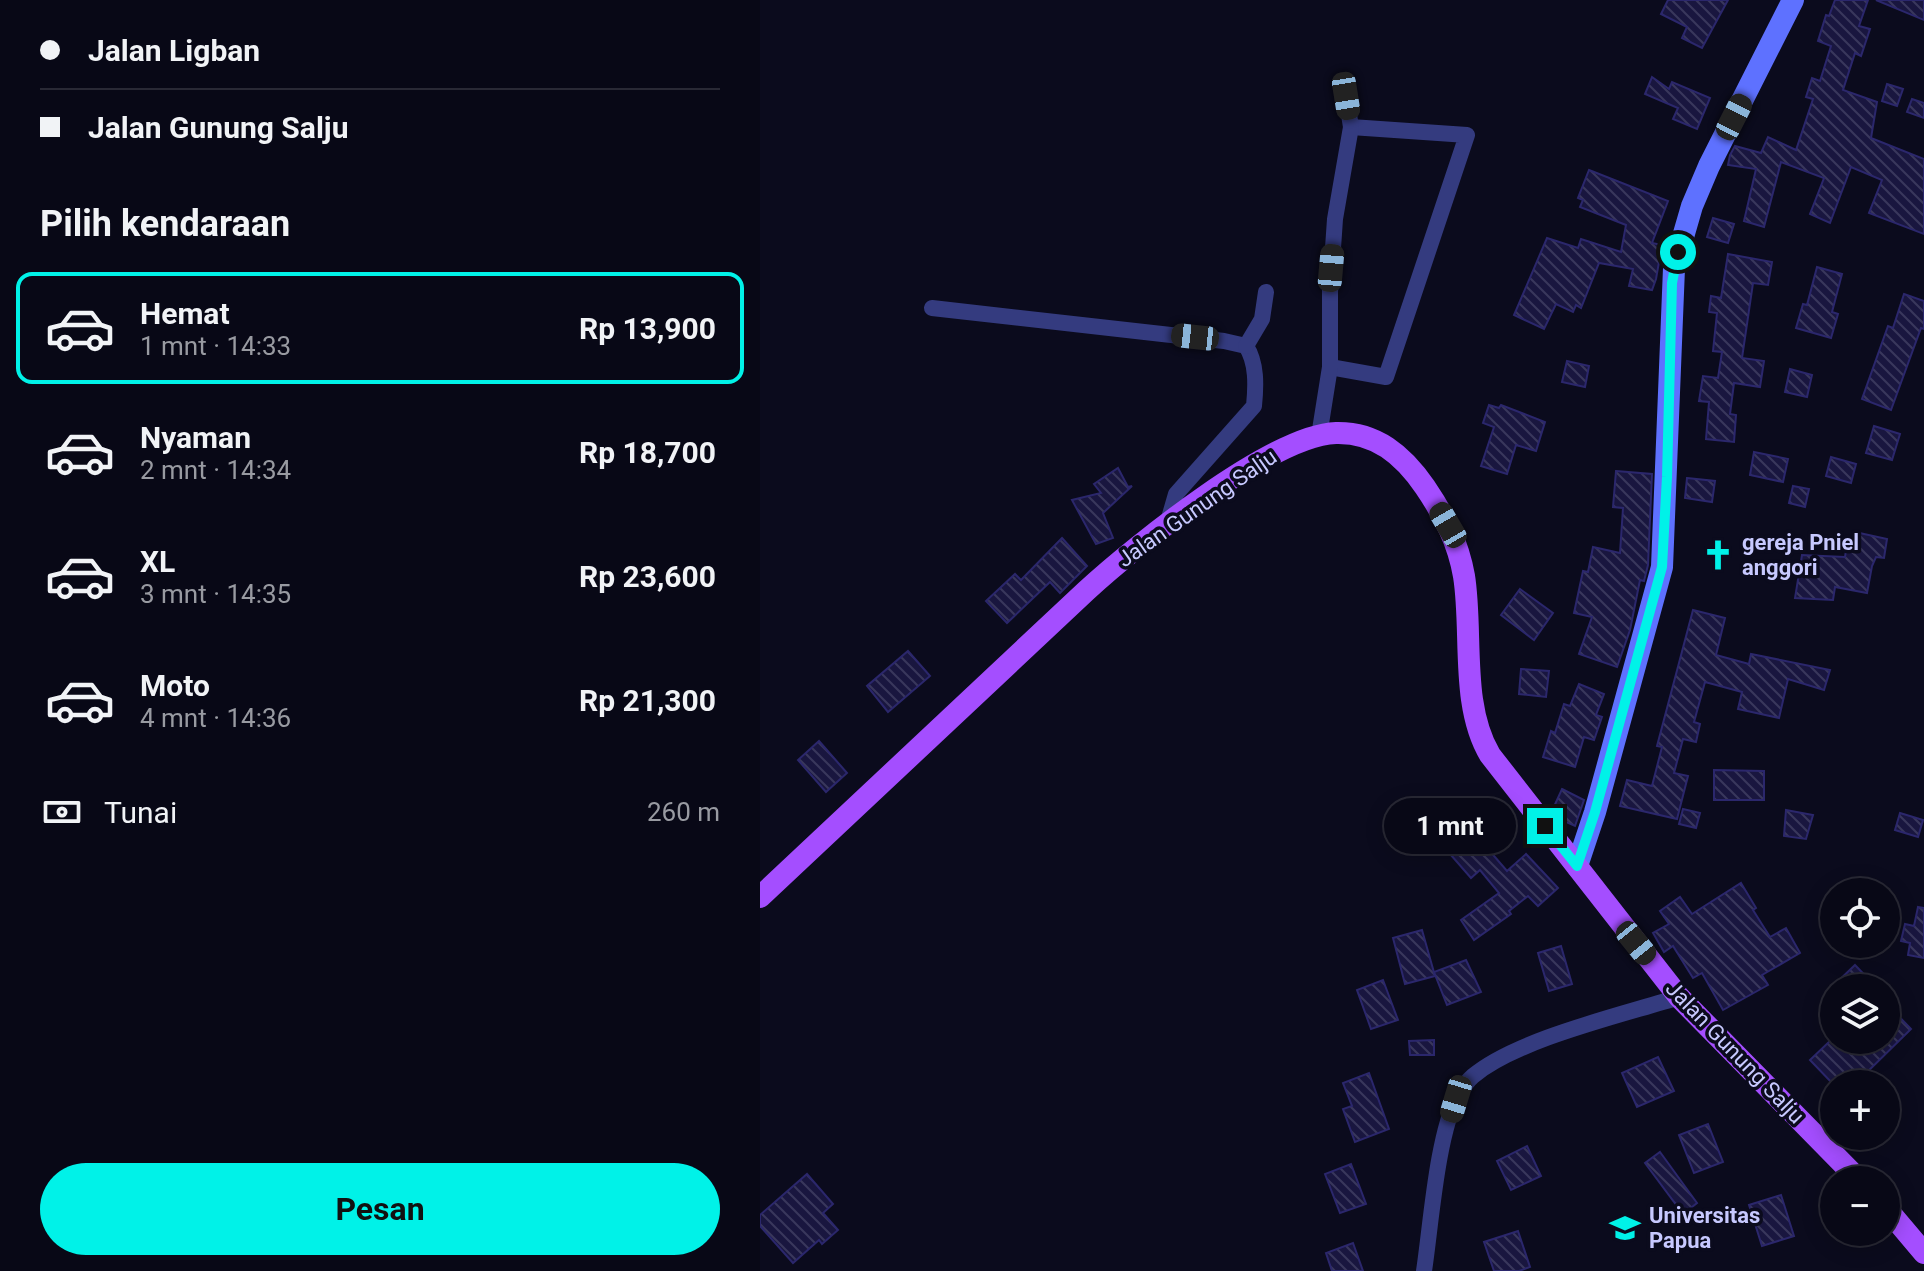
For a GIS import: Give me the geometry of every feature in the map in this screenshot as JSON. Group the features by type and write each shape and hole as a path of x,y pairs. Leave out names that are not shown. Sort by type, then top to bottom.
{"main road":[{"path":"1577,866 1595,812 1662,567 1674,268 1692,206 1709,166 1793,0"},
{"name":"Jalan Gunung Salju","path":"760,897 1086,591 1167,525 1273,454 1319,436 1346,433 1365,436 1384,444 1416,474 1456,543 1463,574 1473,705 1480,736 1497,766 1679,997 1845,1166"},
{"path":"1900,1225 1924,1253"}],"street":[{"path":"1319,436 1330,367 1330,292 1335,219 1351,127 1346,96"},
{"path":"1330,367 1386,377 1467,135 1351,127"},
{"path":"1246,346 1262,319 1266,292"},
{"path":"932,308 1246,346 1254,368 1254,406 1176,494 1167,525"},
{"path":"1424,1271 1444,1140 1456,1099 1470,1078 1496,1060 1535,1043 1679,997"}],"building":[{"path":"1668,0 1728,0 1702,48 1682,38 1687,27 1661,14"},
{"path":"1835,0 1868,0 1859,26 1870,29 1861,56 1855,53 1843,90 1877,102 1871,138 1924,159 1924,234 1869,213 1882,180 1851,167 1830,223 1810,214 1824,178 1781,162 1764,227 1744,221 1756,169 1728,165 1730,155 1735,146 1761,153 1768,137 1796,150 1813,99 1806,97 1812,78 1820,81 1831,46 1818,41 1826,15 1829,16"},
{"path":"1876,0 1924,0 1924,20"},
{"path":"1652,77 1669,89 1672,82 1710,98 1697,129 1673,119 1678,108 1645,94"},
{"path":"1887,84 1903,89 1897,106 1882,101"},
{"path":"1912,99 1924,103 1924,118 1907,112"},
{"path":"1589,170 1668,201 1652,243 1662,245 1656,279 1652,290 1629,286 1633,269 1599,263 1581,308 1576,305 1573,312 1556,304 1544,329 1514,315 1547,238 1578,248 1581,239 1621,252 1626,225 1580,207 1583,200 1578,198"},
{"path":"1713,218 1734,224 1728,243 1707,237"},
{"path":"1728,254 1772,262 1768,285 1753,283 1742,358 1764,361 1760,387 1734,383 1730,414 1736,415 1734,442 1706,439 1709,402 1699,401 1703,376 1718,378 1722,352 1713,351 1717,313 1709,312 1711,296 1721,298"},
{"path":"1817,267 1842,274 1832,312 1838,314 1831,338 1796,328 1803,304 1807,305"},
{"path":"1904,294 1924,301 1924,329 1921,328 1891,410 1862,399 1888,326 1893,328"},
{"path":"1567,361 1589,366 1585,387 1562,382"},
{"path":"1790,369 1812,375 1807,397 1785,392"},
{"path":"1489,405 1499,408 1501,405 1545,422 1536,451 1516,445 1507,474 1481,466 1494,427 1483,423"},
{"path":"1874,426 1900,434 1892,460 1866,453"},
{"path":"1754,452 1788,459 1783,482 1750,475"},
{"path":"1831,457 1856,464 1851,483 1826,476"},
{"path":"1118,468 1128,487 1132,486 1103,513 1113,538 1096,544 1072,500 1101,493 1094,484"},
{"path":"1616,471 1652,474 1648,565 1644,581 1640,580 1630,630 1617,667 1579,654 1592,617 1574,613 1583,571 1588,572 1593,547 1620,553 1623,508 1613,507"},
{"path":"1687,478 1715,481 1712,502 1685,498"},
{"path":"1793,486 1809,489 1805,507 1789,503"},
{"path":"1855,532 1887,539 1884,558 1876,557 1872,566 1867,593 1835,587 1833,600 1795,598 1802,555 1845,557 1848,539 1854,540"},
{"path":"1062,538 1087,566 1060,593 1050,582 1007,623 986,601 1015,574 1021,580"},
{"path":"1520,589 1553,613 1534,640 1501,615"},
{"path":"1693,610 1725,618 1716,655 1749,664 1751,654 1830,670 1824,690 1788,679 1779,718 1738,709 1742,692 1705,682 1694,722 1700,724 1696,742 1683,739 1674,773 1688,776 1677,819 1620,806 1627,780 1652,786 1662,747 1657,746"},
{"path":"908,651 930,676 888,712 867,686"},
{"path":"1521,669 1549,671 1546,697 1519,694"},
{"path":"1579,684 1604,694 1596,715 1602,717 1594,740 1584,737 1575,767 1543,757 1564,704 1570,706"},
{"path":"819,741 847,773 826,792 798,760"},
{"path":"1714,770 1764,771 1764,800 1714,800"},
{"path":"1562,789 1584,800 1575,826 1557,818 1552,811"},
{"path":"1485,809 1506,830 1488,849 1507,871 1526,854 1558,888 1538,906 1528,896 1509,911 1511,914 1474,940 1461,920 1499,893 1480,870 1471,878 1437,839 1461,818 1468,826"},
{"path":"1683,809 1700,813 1696,828 1679,824"},
{"path":"1786,810 1813,815 1806,839 1784,836"},
{"path":"1900,813 1923,820 1918,837 1895,830"},
{"path":"1741,883 1770,937 1786,928 1800,953 1762,975 1768,985 1723,1010 1702,973 1693,978 1673,946 1664,952 1653,933 1669,924 1660,911 1680,897 1692,914"},
{"path":"1918,907 1924,908 1924,958 1908,955 1910,943 1901,941 1905,924 1914,926"},
{"path":"1422,930 1435,976 1405,984 1393,938"},
{"path":"1561,946 1572,984 1549,991 1538,953"},
{"path":"1466,960 1481,992 1447,1005 1434,972"},
{"path":"1855,965 1864,974 1846,974"},
{"path":"1383,980 1398,1020 1371,1029 1357,990"},
{"path":"1900,1018 1911,1029 1900,1040"},
{"path":"1434,1040 1434,1055 1410,1055 1409,1041"},
{"path":"1820,1050 1820,1054 1886,1054 1869,1070 1820,1070 1810,1060"},
{"path":"1658,1057 1674,1091 1637,1107 1622,1073"},
{"path":"1369,1073 1389,1129 1355,1142 1343,1109 1352,1106 1343,1083"},
{"path":"1708,1124 1723,1162 1694,1173 1679,1135"},
{"path":"1527,1146 1541,1176 1511,1190 1497,1161"},
{"path":"1660,1152 1697,1203 1683,1214 1645,1163"},
{"path":"1351,1164 1366,1204 1340,1213 1325,1174"},
{"path":"807,1174 833,1204 823,1213 838,1230 822,1244 819,1240 793,1263 760,1226 760,1215"},
{"path":"1781,1195 1794,1236 1762,1246 1749,1205"},
{"path":"1518,1231 1530,1267 1519,1271 1494,1271 1484,1242"},
{"path":"1353,1243 1363,1271 1332,1271 1326,1253"}],"place":[{"name":"gereja Pniel anggori","path":"1718,555"},
{"name":"Universitas Papua","path":"1625,1228"}],"route":[{"path":"1545,826 1577,866 1659,582 1667,477 1672,283 1678,252"}]}
